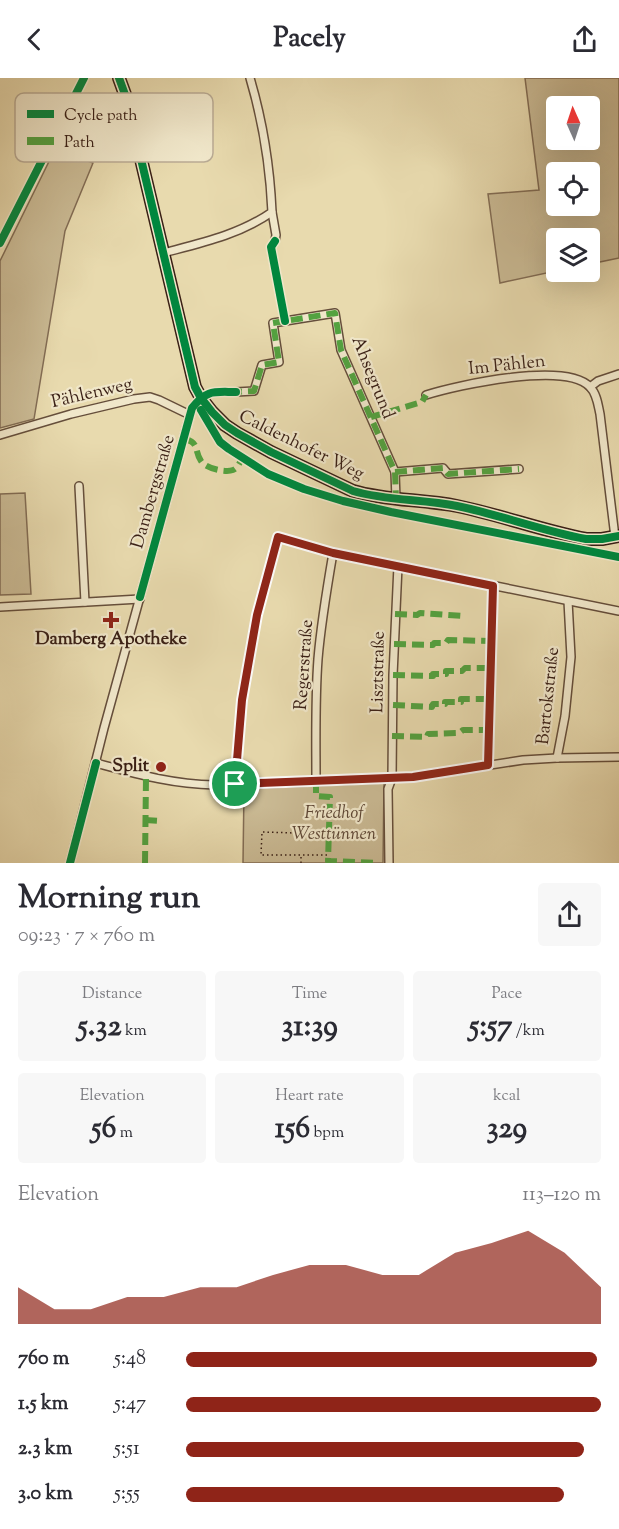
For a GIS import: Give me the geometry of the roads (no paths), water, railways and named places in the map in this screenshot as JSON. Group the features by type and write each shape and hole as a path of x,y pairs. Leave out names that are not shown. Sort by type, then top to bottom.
{"main road":[{"name":"Caldenhofer Weg","path":"118,78 124,93"},
{"name":"Caldenhofer Weg","path":"142,162 192,375 201,398 225,425 271,452 353,491 367,495 456,506 579,538 617,537"}],"street":[{"path":"250,78 263,133 271,183 275,241"},
{"path":"163,253 223,237 272,212"},
{"name":"Ahsegrund","path":"236,392 254,391 262,365 279,362 273,323 335,313 341,350 395,472 396,499"},
{"path":"617,537 600,414 590,387 598,381 619,374"},
{"name":"Im Pählen","path":"426,395 448,388 493,380 548,375 576,379 590,387"},
{"name":"Pählenweg","path":"0,435 71,414 150,397 190,415"},
{"name":"Dambergstraße","path":"70,863 190,415 192,408 201,398"},
{"path":"395,472 443,468 448,474 519,469"},
{"path":"79,486 85,602"},
{"path":"235,784 242,700 257,615 278,537 333,553 619,611"},
{"name":"Regerstraße","path":"316,781 318,658 333,553"},
{"name":"Lisztstraße","path":"389,863 388,789 392,778 393,675 398,566"},
{"path":"488,765 493,586"},
{"path":"0,607 140,600"},
{"name":"Bartokstraße","path":"557,758 565,716 571,657 568,601"},
{"path":"96,763 155,779 188,785 413,777 488,765 557,758 619,757"}],"place":[{"name":"Damberg Apotheke","path":"111,620"},
{"name":"Split","path":"161,767"}],"park label":[{"name":"Friedhof Westtünnen","path":"334,824"}]}
